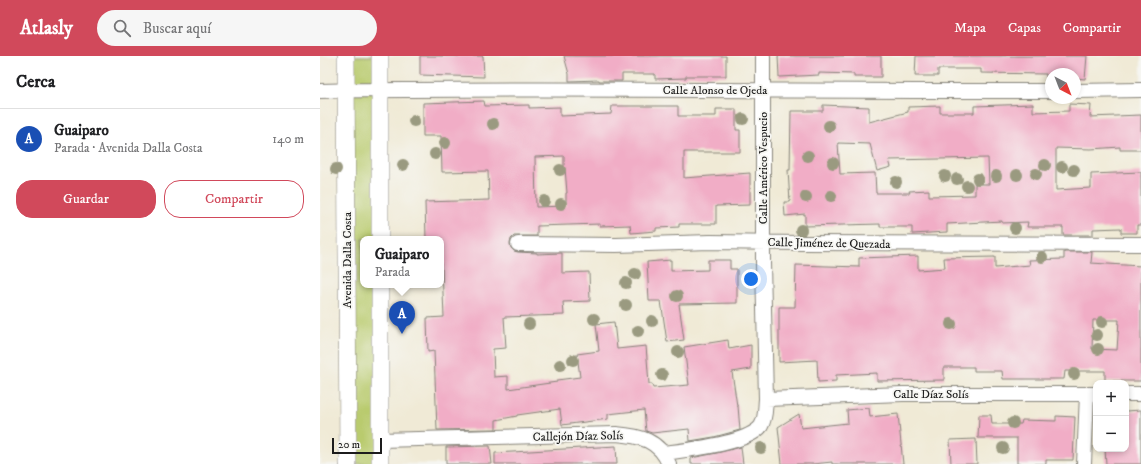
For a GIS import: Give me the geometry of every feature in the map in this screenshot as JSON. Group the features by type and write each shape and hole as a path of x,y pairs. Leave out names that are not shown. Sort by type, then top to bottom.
{"street":[{"name":"Avenida Dalla Costa","path":"346,56 348,464"},
{"path":"380,56 380,236"},
{"name":"Calle Américo Vespucio","path":"763,56 763,243 766,399"},
{"name":"Calle Alonso de Ojeda","path":"320,91 540,89 1045,91"},
{"path":"1081,91 1141,90"},
{"name":"Calle Jiménez de Quezada","path":"518,244 616,245 710,242 1141,244"},
{"path":"380,288 380,464"},
{"name":"Calle Díaz Solís","path":"766,399 903,394 1092,394"},
{"path":"1084,464 1092,394"},
{"path":"1129,394 1141,394"},
{"name":"Callejón Díaz Solís","path":"380,440 616,434 634,436 646,440 654,444 667,459 745,437 756,431 761,426 765,418 766,399"}],"green space":[{"path":"346,56 380,56 380,236 360,236 360,288 380,288 380,464 348,464"}],"building":[{"path":"420,56 483,56 484,77 420,75"},
{"path":"564,56 726,56 726,76 686,76 686,78 655,79 655,74 622,74 622,81 569,81 569,74"},
{"path":"778,56 881,56 881,77 854,77 854,74 819,73 819,75 779,77"},
{"path":"916,56 1087,56 1085,79 1081,79 1081,68 1045,68 1045,74 981,73 981,69 938,69 938,76 915,76"},
{"path":"484,101 485,106 529,105 529,108 560,107 560,116 611,114 612,106 678,106 678,116 716,116 716,109 736,109 736,130 740,130 740,152 684,152 684,178 750,173 750,205 716,206 716,224 679,224 679,227 656,228 656,231 631,233 630,225 600,226 600,224 537,226 537,236 514,236 511,239 510,244 514,251 537,254 562,253 562,273 589,272 590,301 563,302 564,315 504,317 506,348 493,349 494,377 508,376 508,389 580,377 577,354 599,351 596,324 614,322 617,349 646,346 649,384 652,384 653,388 689,385 684,347 728,340 729,349 751,345 751,369 732,372 738,406 740,430 714,437 690,441 689,429 652,433 646,431 644,410 608,414 608,419 562,425 560,409 517,415 496,420 496,429 437,430 434,351 428,352 427,318 444,317 443,288 444,288 444,236 426,236 425,202 489,200 488,171 442,172 441,136 423,136 423,103","holes":["564,156 567,193 566,206 536,207 535,157"]},
{"path":"1033,104 1033,112 1069,111 1069,104 1091,105 1090,117 1141,115 1141,150 1120,150 1120,147 1091,149 1056,148 1056,190 1091,188 1091,174 1141,172 1141,225 1137,225 1137,233 1121,233 1121,228 1093,229 1093,235 1063,235 1063,227 1027,227 1028,222 1002,223 1002,221 947,224 947,232 912,234 912,227 880,227 880,224 805,226 805,214 785,216 784,202 790,202 788,170 790,170 791,111 823,111 823,105 869,107 869,122 908,112 908,107 940,106 940,113 974,113 974,106","holes":["838,143 870,144 877,171 891,167 889,160 988,158 989,184 975,184 975,195 929,196 929,190 909,191 910,193 876,193 875,173 840,174"]},
{"path":"1064,252 1092,252 1091,263 1141,266 1141,381 1105,380 1105,371 1065,371 1064,379 1003,379 1002,371 974,371 974,367 944,367 944,380 877,381 877,373 836,375 836,381 818,382 817,360 779,362 779,307 795,307 796,265 859,267 859,258 918,256 918,270 945,268 944,258 995,257 995,268 1030,265 1029,260 1064,259","holes":["1093,320 1119,320 1117,350 1092,349"]},
{"path":"671,260 671,271 708,270 708,260 730,260 730,269 737,269 737,303 679,304 684,340 667,342 661,301 649,301 647,262"},
{"path":"869,408 870,417 898,414 903,464 832,464 832,462 813,464 782,464 778,427 799,414 801,428 848,423 847,410"},
{"path":"1141,410 1141,464 1106,464 1105,452 1129,452 1129,411"},
{"path":"979,415 991,415 992,424 1021,424 1022,420 1056,421 1056,416 1075,417 1073,460 1046,460 1046,464 1017,464 1017,438 978,438"},
{"path":"976,439 977,464 951,464 950,440"},
{"path":"490,446 492,464 446,464 446,447"},
{"path":"616,446 617,464 495,464 495,453"},
{"path":"741,447 743,464 691,464 691,458"}],"place":[{"name":"Guaiparo","path":"402,334"}]}
